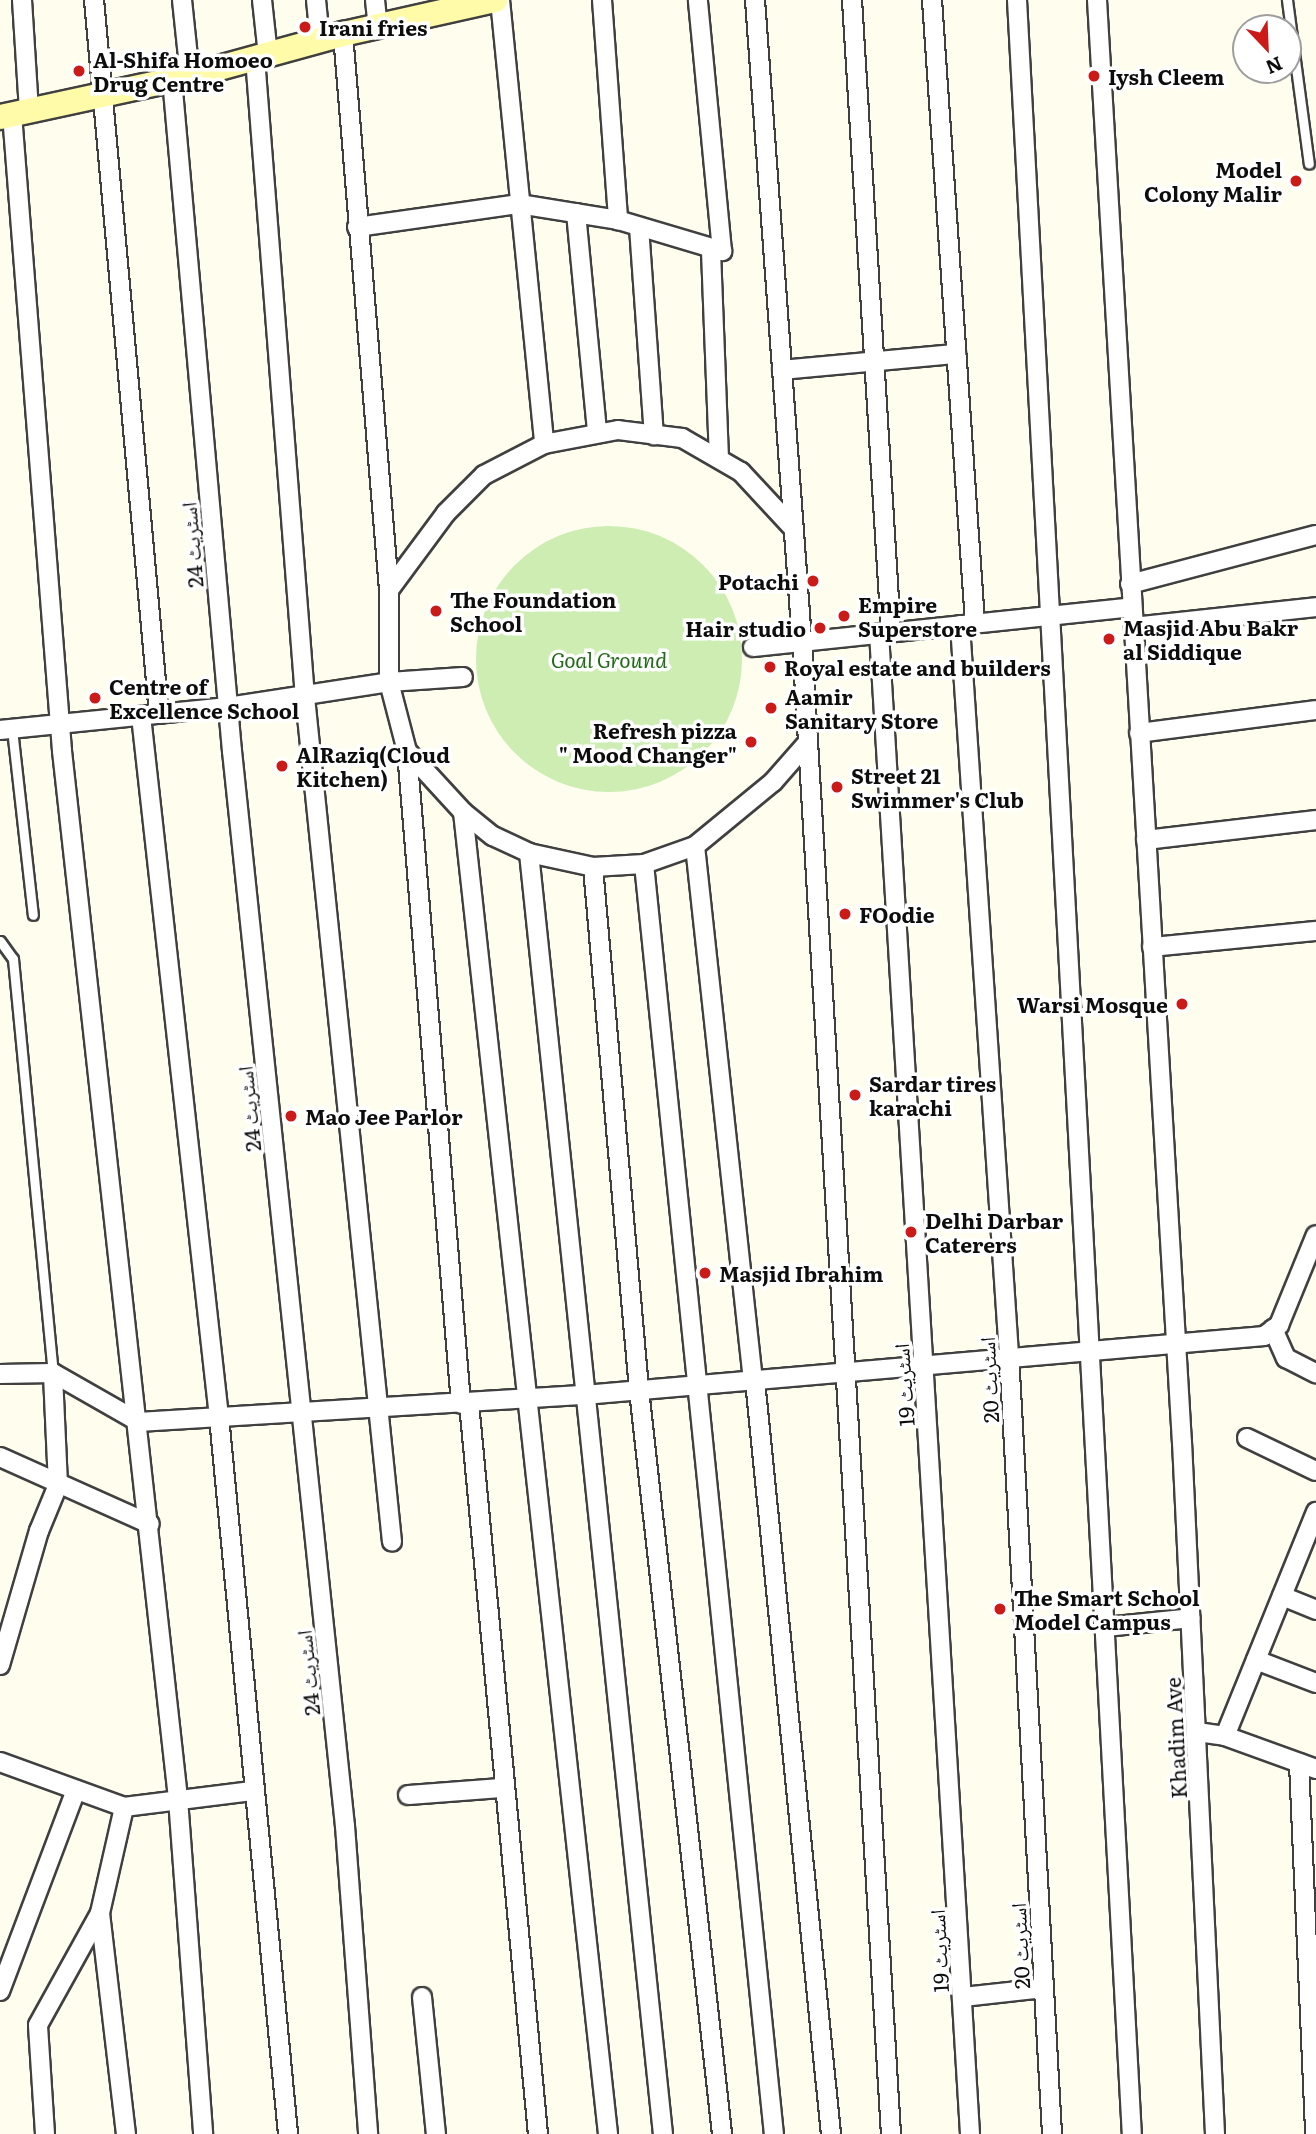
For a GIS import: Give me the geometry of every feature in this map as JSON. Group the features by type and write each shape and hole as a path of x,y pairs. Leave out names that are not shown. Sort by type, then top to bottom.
{"main road":[{"path":"14,115 181,78 378,27 433,7 498,0"}],"street":[{"path":"22,0 14,115 60,724 139,1422 178,1799 203,2134"},
{"path":"94,0 150,715 219,1417 252,1791 288,2134"},
{"name":"اسٹریٹ 24","path":"182,0 181,78 228,707 344,1812 368,2134"},
{"path":"262,0 262,57 305,697 393,1542"},
{"path":"316,0 332,37 357,227 389,590 389,682 407,751 465,1403 538,2134"},
{"path":"375,0 378,27"},
{"path":"498,0 544,444"},
{"path":"602,0 618,220"},
{"path":"357,227 519,204 618,220 710,251 722,251 698,0"},
{"path":"755,0 803,641 891,2134"},
{"name":"اسٹریٹ 19","path":"852,0 875,363 885,633 925,1364 971,2134"},
{"name":"اسٹریٹ 20","path":"932,0 956,354 968,624 1052,2134"},
{"path":"1017,0 1132,2134"},
{"name":"Khadim Ave","path":"1097,0 1176,1341 1215,2134"},
{"path":"576,213 597,433"},
{"path":"639,227 654,435"},
{"path":"710,251 719,459"},
{"path":"782,370 956,354"},
{"path":"389,590 446,513 484,475 544,444 597,433 681,438 741,472 794,529"},
{"path":"1130,584 1316,535"},
{"path":"752,646 1132,607"},
{"path":"1133,627 1316,607"},
{"path":"6,729 228,707 389,682 463,677"},
{"path":"1139,733 1316,710"},
{"path":"407,751 463,812 493,836 530,853 593,867 644,864 695,846 773,782 808,742"},
{"path":"463,812 510,1210 526,1397 608,2134"},
{"path":"1146,840 1316,820"},
{"path":"695,846 754,1381 831,2134"},
{"path":"530,853 584,1395 663,2134"},
{"path":"644,864 774,2134"},
{"path":"593,867 639,1390 722,2134"},
{"path":"1152,947 1316,931"},
{"path":"0,1374 53,1373 139,1422 584,1395 845,1373 1009,1355 1264,1336 1279,1325 1316,1235"},
{"path":"1273,1329 1286,1358 1316,1373"},
{"path":"0,1665 39,1531 58,1485 53,1373"},
{"path":"1247,1438 1316,1471"},
{"path":"0,1457 150,1524"},
{"path":"1225,1736 1282,1596 1312,1536 1316,1512"},
{"path":"1282,1596 1316,1610"},
{"path":"1106,1627 1191,1618"},
{"path":"1256,1660 1316,1683"},
{"path":"1197,1732 1225,1736 1307,1766 1315,2134"},
{"path":"0,1762 124,1807 252,1791"},
{"path":"408,1795 502,1788"},
{"path":"0,1992 76,1790"},
{"path":"45,2134 38,2025 100,1913 124,1807"},
{"path":"100,1913 125,2134"},
{"path":"963,1997 1044,1988"},
{"path":"422,1997 436,2134"}],"lane":[{"path":"1287,0 1309,164"},
{"path":"6,729 33,915"},
{"path":"0,942 13,959 53,1373"}],"green space":[{"name":"Goal Ground","path":"609,526 660,536 703,565 732,608 742,659 732,710 703,753 660,782 609,792 558,782 515,753 486,710 476,659 486,608 515,565 558,536"}],"place":[{"name":"Irani fries","path":"305,27"},
{"name":"Al-Shifa Homoeo Drug Centre","path":"79,71"},
{"name":"Iysh Cleem","path":"1094,76"},
{"name":"Model Colony Malir","path":"1296,181"},
{"name":"Potachi","path":"813,581"},
{"name":"The Foundation School","path":"436,611"},
{"name":"Empire Superstore","path":"844,616"},
{"name":"Hair studio","path":"820,628"},
{"name":"Masjid Abu Bakr al Siddique","path":"1109,639"},
{"name":"Royal estate and builders","path":"770,667"},
{"name":"Centre of Excellence School","path":"95,698"},
{"name":"Aamir Sanitary Store","path":"771,708"},
{"name":"Refresh pizza \" Mood Changer\"","path":"751,742"},
{"name":"AlRaziq(Cloud Kitchen)","path":"282,766"},
{"name":"Street 21 Swimmer's Club","path":"837,787"},
{"name":"FOodie","path":"845,914"},
{"name":"Warsi Mosque","path":"1182,1004"},
{"name":"Sardar tires karachi","path":"855,1095"},
{"name":"Mao Jee Parlor","path":"291,1116"},
{"name":"Delhi Darbar Caterers","path":"911,1232"},
{"name":"Masjid Ibrahim","path":"705,1273"},
{"name":"The Smart School Model Campus","path":"1000,1609"}]}
